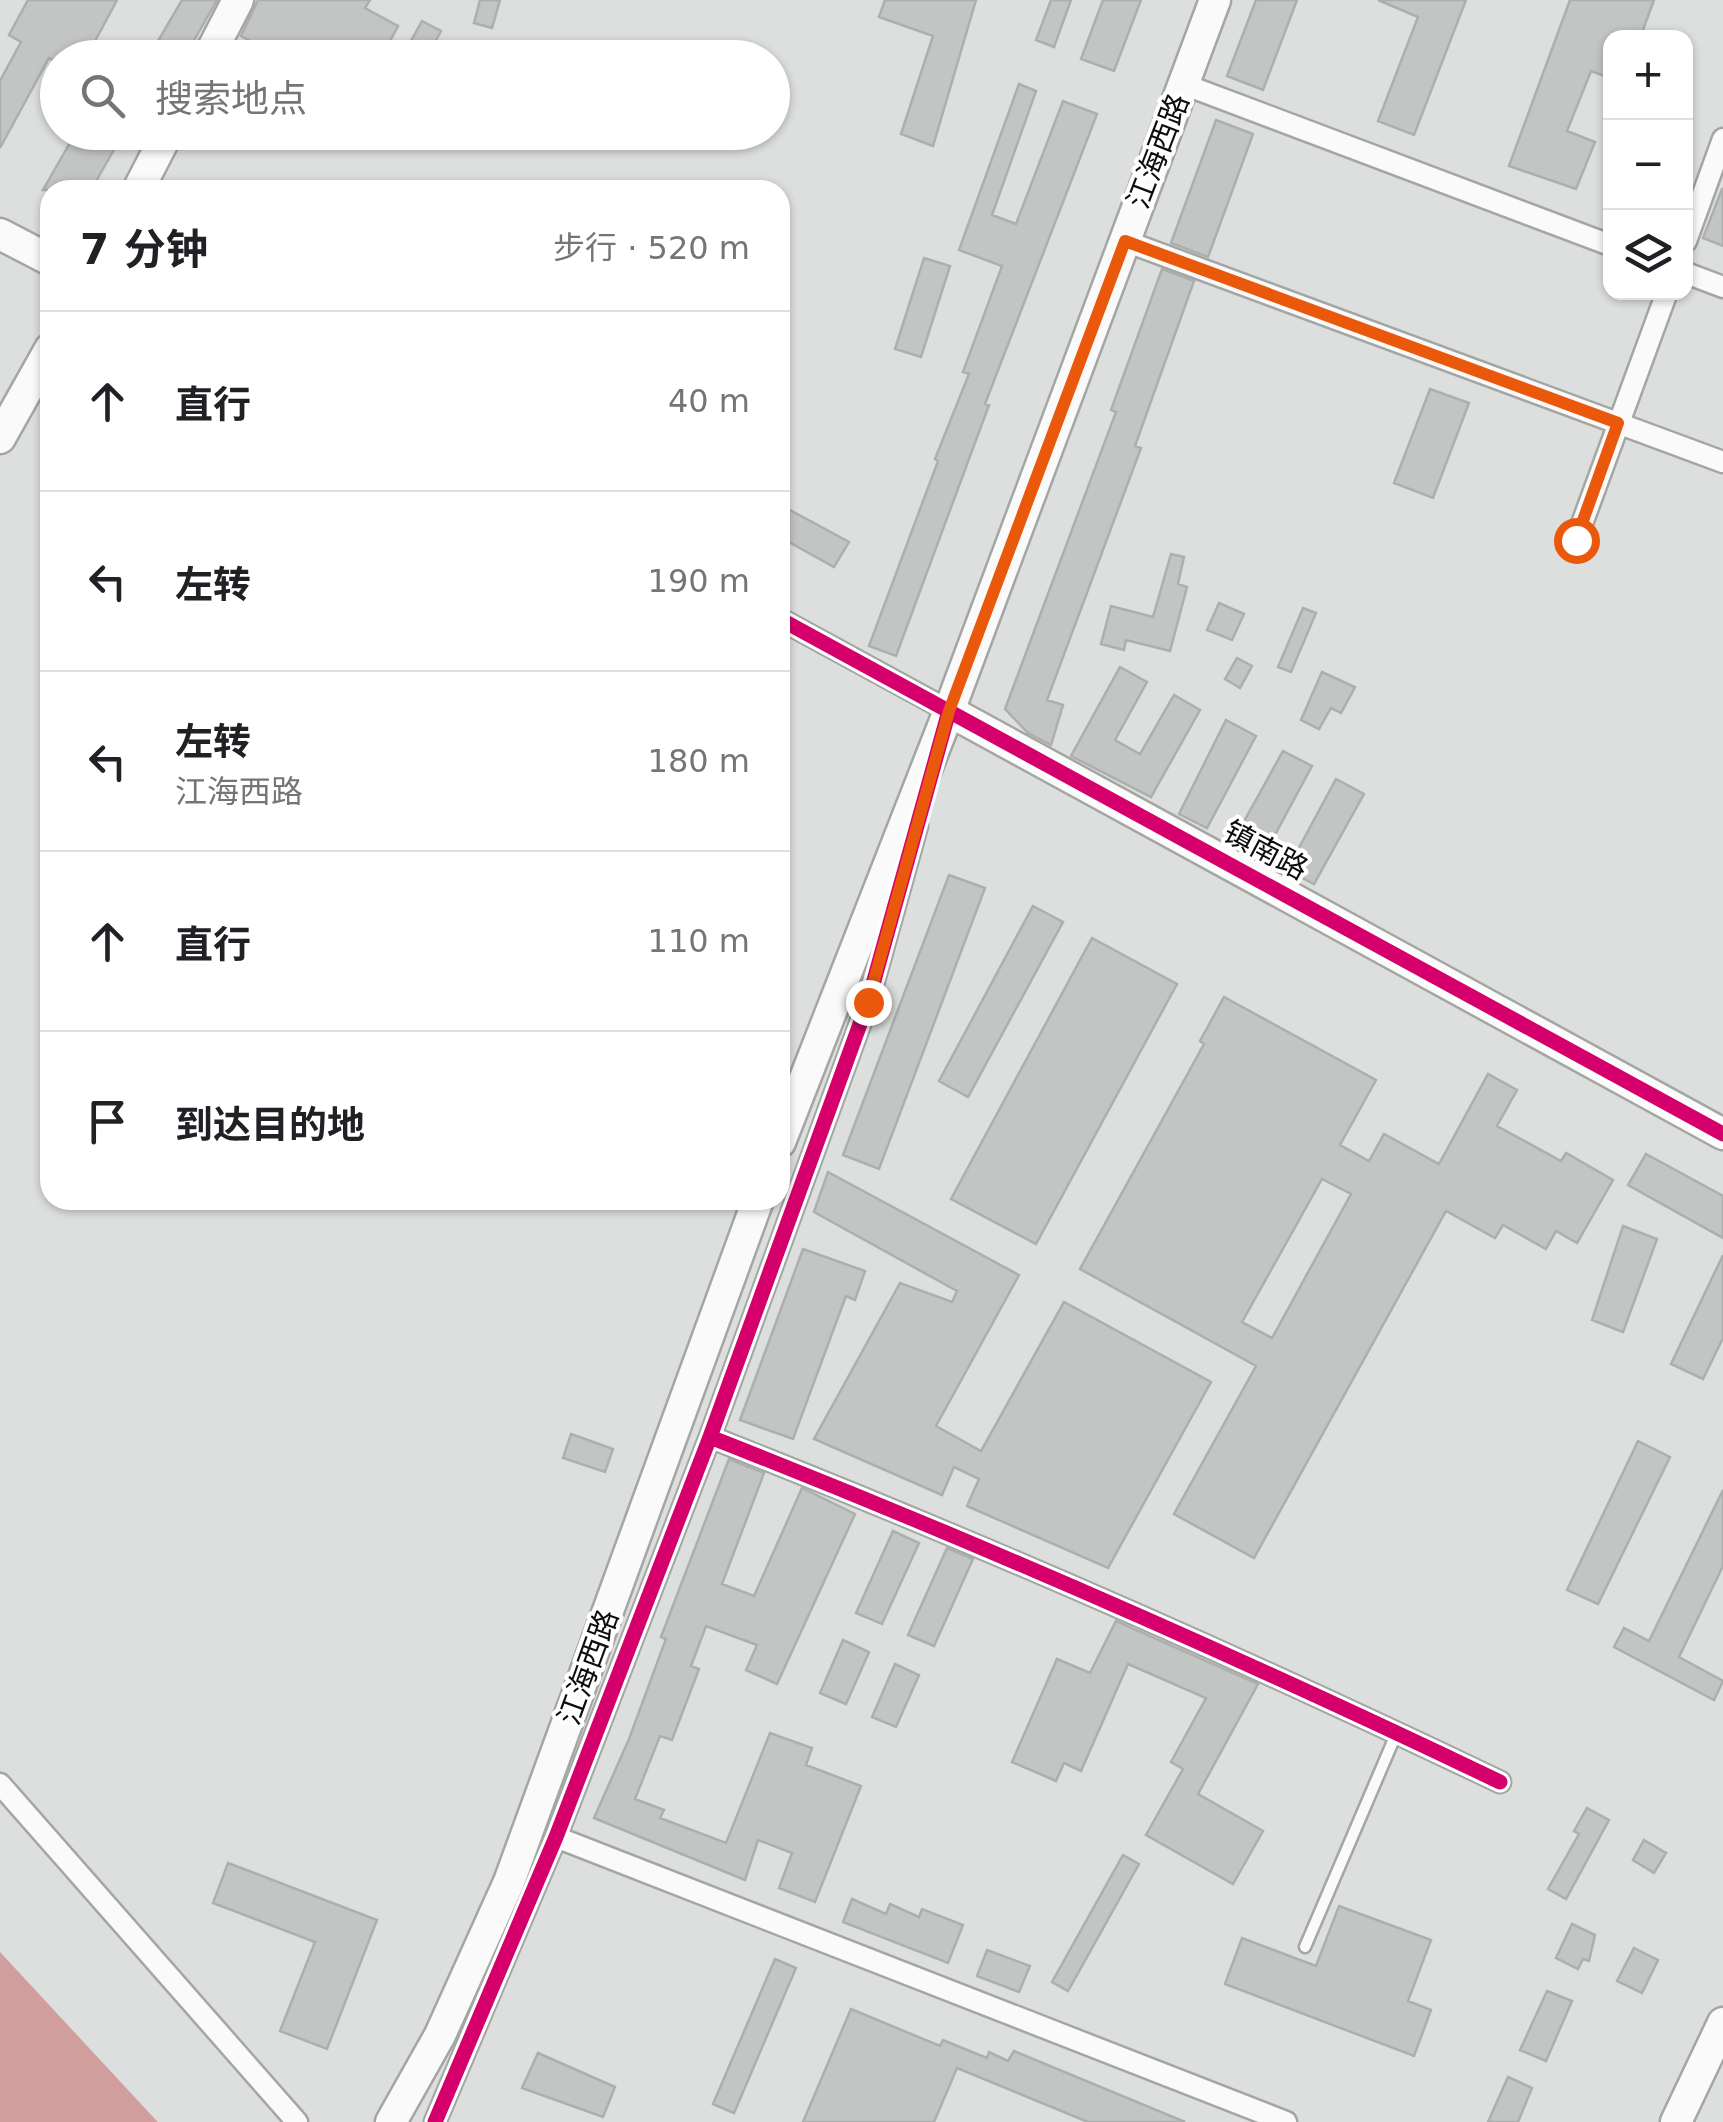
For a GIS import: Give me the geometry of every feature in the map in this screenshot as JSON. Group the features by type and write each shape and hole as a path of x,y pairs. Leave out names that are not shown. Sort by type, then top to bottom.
{"main road":[{"path":"217,40 238,0"},
{"name":"江海西路","path":"790,1116 949,711 1215,0"},
{"path":"143,180 159,150"},
{"path":"0,234 40,255"},
{"path":"0,438 40,368"},
{"name":"镇南路","path":"949,711 1723,1134"},
{"name":"江海西路","path":"391,2122 440,2035 509,1882 754,1210"},
{"path":"1676,2122 1723,2023"}],"street":[{"path":"1184,84 1603,242"},
{"path":"1693,222 1723,139"},
{"path":"1125,241 1723,462"},
{"path":"1693,276 1723,287"},
{"path":"1576,540 1663,300"},
{"name":"镇南路","path":"790,624 949,711"},
{"path":"436,2122 556,1837 710,1436 868,1002 949,711"},
{"path":"710,1436 924,1521 1500,1782"},
{"path":"0,1784 297,2122"},
{"path":"556,1837 1286,2122"}],"lane":[{"path":"1305,1947 1396,1732"}],"shaded area":[{"path":"0,1952 154,2118 158,2122 0,2122"}],"building":[{"path":"28,0 117,0 96,40 40,40 40,75 0,148 0,81 21,42 9,35"},
{"path":"182,0 217,0 194,40 159,40"},
{"path":"258,0 370,0 365,8 398,26 391,40 248,40 241,36"},
{"path":"480,0 500,0 492,28 474,23"},
{"path":"885,0 976,0 933,146 901,134 933,36 879,17"},
{"path":"1051,0 1071,0 1054,47 1036,40"},
{"path":"1103,0 1141,0 1114,71 1081,59"},
{"path":"1256,0 1297,0 1263,90 1227,76"},
{"path":"1378,0 1466,0 1414,135 1378,121 1418,17"},
{"path":"1570,0 1654,0 1643,30 1603,30 1603,75 1591,71 1567,131 1595,142 1576,189 1509,166"},
{"path":"422,21 441,31 436,40 412,40"},
{"path":"1019,84 1036,91 992,215 1016,224 1063,101 1097,114 985,404 989,405 896,656 869,646 969,374 963,372 1002,266 959,250"},
{"path":"1216,120 1253,134 1208,257 1171,243"},
{"path":"66,150 114,150 97,180 49,180"},
{"path":"1723,189 1723,246 1703,238"},
{"path":"924,258 950,266 921,357 895,349"},
{"path":"1162,269 1194,281 1135,446 1141,448 1047,700 1063,705 1051,745 1028,733 1005,709 1116,412 1111,410"},
{"path":"1430,389 1469,403 1433,498 1394,483"},
{"path":"790,510 849,542 834,567 790,543"},
{"path":"1171,554 1184,557 1178,584 1187,587 1170,651 1126,640 1124,650 1101,644 1111,606 1153,617"},
{"path":"1219,603 1244,614 1232,640 1207,630"},
{"path":"1303,608 1316,613 1291,672 1278,667"},
{"path":"1237,658 1252,666 1240,688 1225,679"},
{"path":"1120,667 1147,682 1115,740 1140,754 1174,695 1200,710 1151,797 1071,756"},
{"path":"1322,672 1355,687 1341,713 1331,708 1319,729 1301,720"},
{"path":"1226,720 1256,736 1207,828 1179,814"},
{"path":"1283,751 1312,766 1262,859 1232,843"},
{"path":"1336,779 1364,794 1314,884 1287,870"},
{"path":"949,875 985,888 879,1169 843,1155"},
{"path":"1033,906 1063,922 968,1097 939,1081"},
{"path":"1092,938 1177,984 1036,1244 951,1199"},
{"path":"1224,997 1376,1080 1340,1145 1369,1161 1384,1134 1439,1164 1488,1074 1517,1090 1497,1126 1561,1161 1566,1153 1613,1180 1577,1243 1556,1231 1546,1249 1503,1225 1495,1238 1446,1211 1254,1558 1174,1514 1256,1366 1080,1269 1204,1044 1200,1041","holes":["1322,1179 1351,1194 1272,1338 1242,1322"]},
{"path":"1646,1154 1723,1196 1723,1238 1628,1185"},
{"path":"828,1172 1019,1275 936,1426 981,1451 1064,1302 1211,1382 1108,1568 967,1506 979,1479 954,1467 942,1495 814,1439 900,1283 952,1302 957,1291 814,1212"},
{"path":"1623,1226 1657,1239 1623,1332 1592,1320"},
{"path":"803,1249 865,1271 855,1300 846,1296 793,1439 740,1420"},
{"path":"1723,1255 1723,1338 1703,1379 1671,1364"},
{"path":"571,1434 613,1449 605,1472 563,1458"},
{"path":"1638,1441 1670,1457 1598,1604 1567,1590"},
{"path":"729,1459 764,1473 722,1584 754,1596 802,1488 855,1514 777,1684 746,1670 757,1645 706,1626 691,1666 699,1669 672,1740 660,1736 635,1799 664,1810 660,1818 726,1843 770,1733 812,1748 806,1765 861,1786 815,1902 779,1888 792,1853 758,1840 745,1880 594,1818 629,1739 666,1639 661,1637"},
{"path":"1723,1490 1723,1566 1679,1657 1723,1681 1714,1700 1614,1647 1624,1628 1649,1641"},
{"path":"893,1531 919,1543 882,1624 856,1613"},
{"path":"947,1548 973,1559 934,1646 908,1635"},
{"path":"1116,1621 1258,1684 1198,1794 1263,1831 1233,1884 1146,1835 1183,1769 1171,1762 1206,1698 1128,1664 1081,1771 1064,1763 1056,1781 1012,1762 1057,1659 1090,1673"},
{"path":"843,1640 869,1652 846,1704 820,1693"},
{"path":"895,1664 919,1675 896,1727 872,1717"},
{"path":"1587,1808 1609,1820 1566,1899 1548,1889 1579,1834 1574,1831"},
{"path":"1644,1840 1666,1853 1654,1873 1633,1860"},
{"path":"1123,1855 1139,1864 1068,1991 1052,1982"},
{"path":"228,1863 377,1920 327,2049 280,2031 315,1942 213,1903"},
{"path":"852,1899 886,1914 890,1904 919,1917 922,1909 963,1925 948,1963 843,1922"},
{"path":"1339,1906 1431,1940 1408,2001 1431,2010 1414,2056 1225,1984 1242,1938 1316,1966"},
{"path":"1572,1924 1595,1935 1589,1961 1583,1959 1578,1969 1556,1958"},
{"path":"1634,1948 1658,1960 1642,1993 1617,1981"},
{"path":"987,1950 1030,1966 1019,1992 977,1976"},
{"path":"775,1959 796,1968 734,2113 713,2104"},
{"path":"1547,1991 1572,2001 1546,2061 1520,2050"},
{"path":"851,2009 940,2046 943,2040 987,2058 989,2052 1008,2061 1014,2051 1185,2122 1088,2122 957,2068 934,2122 803,2122"},
{"path":"538,2053 615,2087 603,2117 522,2088"},
{"path":"1508,2077 1532,2088 1518,2122 1488,2122"}],"cycle path":[{"path":"790,624 1723,1134"},
{"path":"435,2122 556,1837 710,1437 868,1002 949,711"},
{"path":"710,1437 1108,1602 1500,1782"}],"route":[{"path":"868,1002 949,711 1125,241 1618,423 1576,540"}]}
